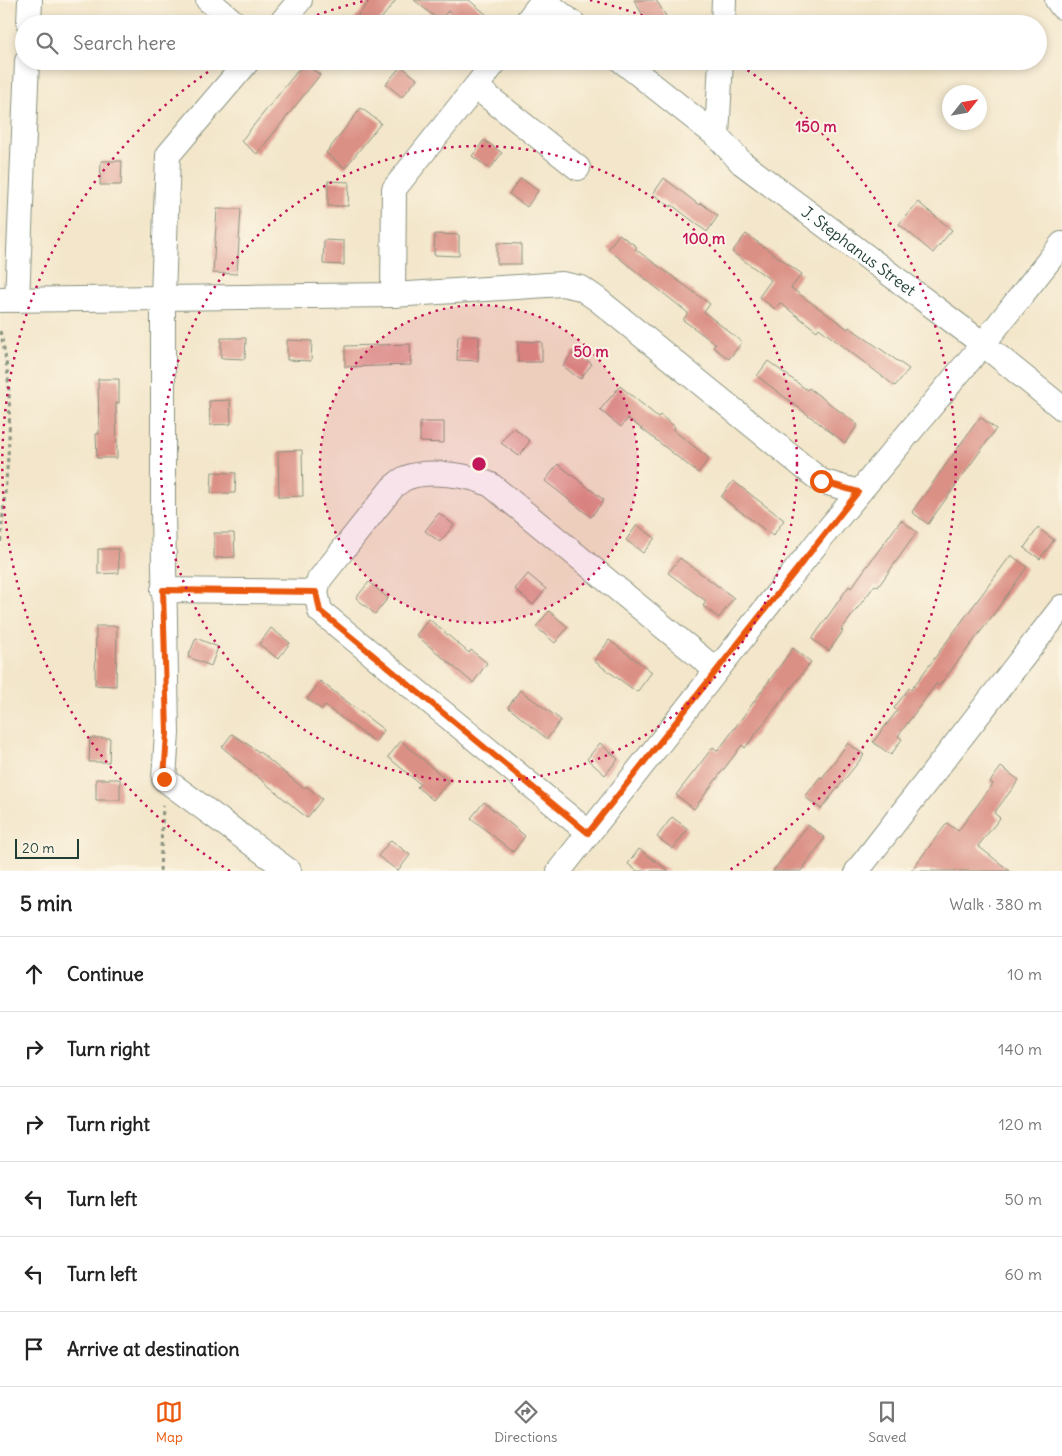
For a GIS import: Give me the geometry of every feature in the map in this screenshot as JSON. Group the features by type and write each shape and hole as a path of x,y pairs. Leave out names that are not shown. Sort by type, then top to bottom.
{"street":[{"path":"29,15 30,0"},
{"path":"208,0 226,15"},
{"path":"288,15 300,0"},
{"path":"532,15 543,0 562,15"},
{"path":"723,15 724,0"},
{"path":"1057,0 1062,7"},
{"path":"26,70 8,300 163,296 393,295 562,284 581,288 821,481 858,492"},
{"path":"240,70 168,155 163,296 163,590 167,733 164,779 289,871"},
{"path":"393,295 394,189 489,70"},
{"name":"J. Stephanus Street","path":"633,70 717,136 742,163 983,344 1062,408"},
{"path":"717,136 721,70"},
{"path":"476,87 578,168"},
{"path":"559,871 858,492 983,344 1062,244"},
{"path":"588,833 320,611 316,592 320,580 393,487 406,478 420,475 462,476 479,479 491,485 716,670"},
{"path":"163,590 316,592"},
{"path":"856,871 1062,607"}],"path":[{"path":"0,331 7,357 9,400 0,546"},
{"path":"160,871 164,779"}],"building":[{"path":"370,0 396,0 384,15 358,15"},
{"path":"414,0 469,0 487,15 453,15 448,11 445,15 433,15"},
{"path":"634,0 656,0 665,15 643,15"},
{"path":"298,70 313,70 320,75 257,154 241,141"},
{"path":"398,70 406,70 417,79 402,97 386,84"},
{"path":"361,108 381,123 345,168 326,153"},
{"path":"484,140 502,153 490,169 472,156"},
{"path":"101,161 122,161 121,185 100,185"},
{"path":"521,178 538,191 527,207 509,194"},
{"path":"664,178 699,205 701,203 718,216 707,232 672,205 671,207 653,194"},
{"path":"328,181 349,182 348,206 328,206"},
{"path":"918,202 952,230 933,253 899,224"},
{"path":"217,209 241,209 237,274 213,273"},
{"path":"435,234 459,235 459,256 434,255"},
{"path":"619,234 637,247 635,249 710,304 704,312 742,342 729,359 713,347 716,344 683,320 688,313 608,249"},
{"path":"746,234 802,274 791,288 848,329 849,327 909,369 895,386 819,328 817,331 780,303 775,309 759,297 771,280 732,252"},
{"path":"324,240 344,241 344,265 323,264"},
{"path":"497,243 521,244 521,264 497,264"},
{"path":"458,336 479,336 478,361 457,360"},
{"path":"221,338 246,338 245,359 221,358"},
{"path":"287,340 312,341 311,361 287,360"},
{"path":"518,341 542,342 542,362 518,362"},
{"path":"410,344 411,365 345,367 345,346"},
{"path":"574,351 592,364 580,379 563,366"},
{"path":"768,361 807,390 809,388 858,425 845,443 757,376"},
{"path":"98,379 119,379 119,403 116,403 117,458 97,458 96,434 99,434"},
{"path":"620,386 658,417 660,415 675,427 673,430 709,458 698,473 628,418 621,427 600,410"},
{"path":"230,400 231,424 210,425 209,401"},
{"path":"980,417 996,429 928,524 912,512"},
{"path":"420,422 444,422 444,443 420,442"},
{"path":"513,427 530,441 519,456 501,443"},
{"path":"302,450 303,496 279,497 278,451"},
{"path":"558,464 604,500 591,517 545,481"},
{"path":"212,472 236,473 235,493 211,493"},
{"path":"733,481 784,520 773,536 721,497"},
{"path":"439,513 454,525 440,542 425,531"},
{"path":"901,520 917,532 878,587 875,585 841,630 843,631 829,651 812,639 849,586 851,588"},
{"path":"637,525 655,538 643,553 626,540"},
{"path":"1038,528 1054,540 1040,559 1024,548"},
{"path":"214,533 234,533 235,557 214,558"},
{"path":"98,549 118,549 119,573 98,574"},
{"path":"1011,555 1027,567 988,622 939,686 936,684 898,736 902,739 891,755 873,742 897,711 894,708 909,688 911,690"},
{"path":"680,558 734,598 719,618 703,606 706,601 668,573"},
{"path":"528,574 546,589 533,605 515,589"},
{"path":"369,582 388,598 375,614 356,598"},
{"path":"549,611 568,627 555,643 536,627"},
{"path":"429,619 469,653 471,650 487,663 473,683 416,635"},
{"path":"96,626 117,626 116,686 95,685"},
{"path":"271,628 290,643 278,659 259,644"},
{"path":"196,638 218,647 211,666 188,657"},
{"path":"609,640 652,672 637,692 594,661"},
{"path":"793,648 811,662 745,748 742,745 694,809 676,795 713,747 718,751"},
{"path":"320,681 384,730 375,742 325,706 322,710 307,699"},
{"path":"520,690 561,720 547,739 508,707"},
{"path":"232,734 262,754 304,789 306,786 322,799 307,818 222,747"},
{"path":"90,738 110,738 109,762 89,762"},
{"path":"401,741 449,782 433,800 417,787 420,784 388,757"},
{"path":"600,743 618,759 605,775 587,759"},
{"path":"848,743 864,755 821,809 805,797"},
{"path":"1001,767 1019,780 994,813 1000,818 978,846 1010,871 911,871 947,823 958,831 993,784 990,782"},
{"path":"96,779 120,779 120,800 96,800"},
{"path":"484,802 525,836 513,852 471,818"},
{"path":"672,817 688,829 673,849 657,837"},
{"path":"808,825 825,838 801,871 773,871"},
{"path":"391,840 410,855 398,871 378,856"},
{"path":"639,849 669,871 637,871 628,864"}],"route":[{"path":"164,779 167,733 163,590 316,592 320,611 588,833 858,492 821,481"}]}
